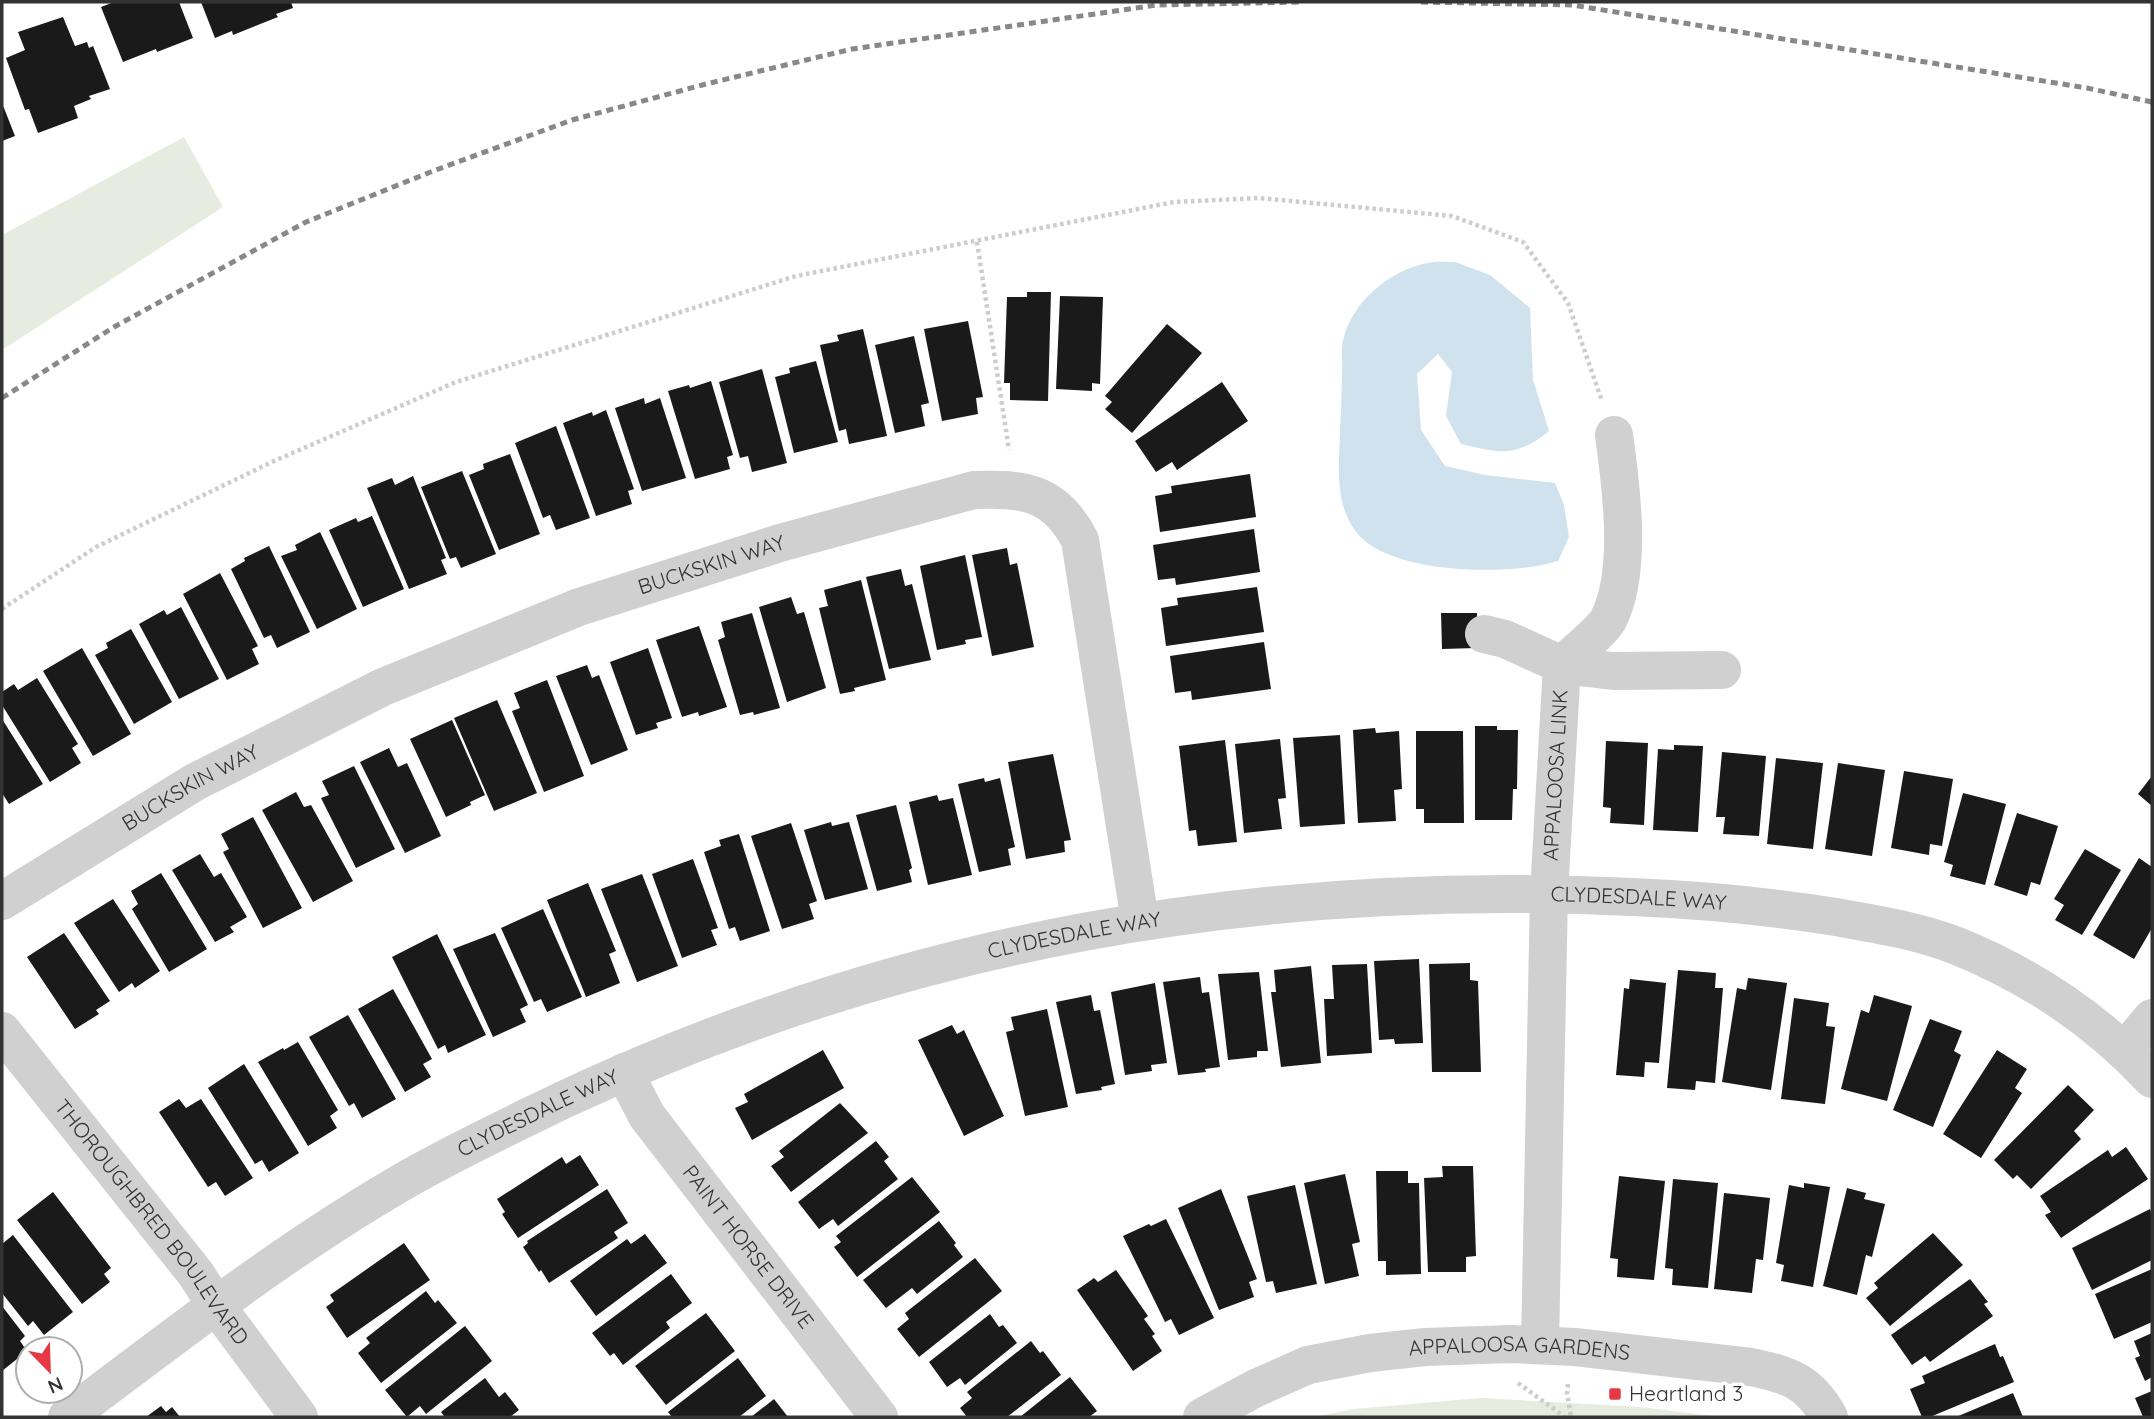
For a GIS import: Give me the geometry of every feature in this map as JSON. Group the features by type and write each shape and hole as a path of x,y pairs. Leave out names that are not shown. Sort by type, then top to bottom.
{"street":[{"name":"APPALOOSA LINK","path":"1541,1345 1549,892 1562,665 1607,621 1621,578 1623,497 1614,435"},
{"name":"BUCKSKIN WAY","path":"2,901 195,782 383,687 579,607 780,543 974,490 1007,489 1053,504 1070,520 1080,540 1140,921"},
{"path":"1484,634 1505,639 1562,665 1613,671 1722,670"},
{"name":"CLYDESDALE WAY","path":"67,1417 215,1304 411,1177 500,1130 624,1072 763,1017 888,976 991,950 1140,921 1333,899 1549,892 1709,900 1868,923 1953,944 2014,972 2064,1002 2125,1050 2152,1079"},
{"path":"2125,1050 2152,1018"},
{"name":"THOROUGHBRED BOULEVARD","path":"2,1031 196,1275 299,1417"},
{"name":"PAINT HORSE DRIVE","path":"624,1072 647,1116 879,1417"},
{"name":"APPALOOSA GARDENS","path":"1202,1417 1256,1388 1308,1365 1370,1353 1425,1347 1541,1345 1751,1367 1775,1372 1795,1379 1807,1387 1820,1401 1829,1417"}],"path":[{"path":"2,609 96,547 274,461 456,382 796,276 1174,202 1259,198 1452,216 1523,242 1568,303 1614,435"},
{"path":"977,242 1009,450"},
{"path":"1512,1379 1568,1417"},
{"path":"1568,1417 1569,1380"}],"shaded area":[{"path":"184,137 223,207 2,350 2,235"},
{"path":"1481,1398 1640,1407 1722,1417 1314,1417 1353,1409"}],"water":[{"path":"1431,262 1455,262 1490,275 1530,308 1533,380 1549,431 1527,446 1507,451 1486,450 1461,444 1446,416 1452,372 1438,354 1417,374 1421,430 1445,466 1485,475 1555,483 1564,505 1569,537 1558,561 1537,566 1482,570 1423,564 1373,547 1357,533 1344,510 1339,458 1342,347 1348,326 1364,301 1387,280"}],"building":[{"path":"114,2 179,2 193,38 123,62 101,7"},
{"path":"201,2 291,2 293,8 233,35 232,31 215,38"},
{"path":"63,17 75,46 87,42 89,48 93,46 110,89 89,96 91,99 74,106 78,118 38,133 29,109 25,110 6,58 25,50 18,32"},
{"path":"2,103 15,136 2,141"},
{"path":"1027,292 1051,292 1048,401 1010,400 1010,383 1004,383 1007,297 1027,297"},
{"path":"1060,296 1103,297 1100,384 1092,383 1092,391 1056,389"},
{"path":"968,321 983,397 976,398 978,414 942,421 924,329"},
{"path":"1167,324 1202,353 1132,433 1105,409 1112,402 1105,396"},
{"path":"863,329 887,436 849,444 846,429 839,431 820,345 839,341 837,335"},
{"path":"914,336 929,403 921,405 925,426 895,433 875,345"},
{"path":"816,361 838,442 794,453 775,377 790,373 789,368"},
{"path":"762,369 787,463 752,472 748,456 740,458 719,382"},
{"path":"711,381 733,455 727,457 730,469 695,479 668,391"},
{"path":"1222,382 1248,421 1177,470 1172,462 1156,472 1135,441"},
{"path":"644,398 645,404 660,398 686,478 642,491 615,408"},
{"path":"606,410 634,489 628,491 632,504 596,516 563,423 592,412 593,416"},
{"path":"556,426 590,518 556,530 550,515 543,518 515,443"},
{"path":"510,454 540,534 499,550 469,475 484,469 483,464"},
{"path":"462,471 496,554 461,568 456,557 450,559 421,487"},
{"path":"1250,474 1256,517 1160,532 1155,496 1172,493 1171,486"},
{"path":"413,476 446,558 441,560 447,574 409,589 367,488 392,478 395,485"},
{"path":"372,516 404,589 363,607 329,530 356,518 358,522"},
{"path":"1254,529 1260,572 1176,585 1175,578 1158,580 1153,545"},
{"path":"320,532 357,609 317,629 281,556 297,550 295,545"},
{"path":"269,546 310,632 277,648 271,635 264,638 231,569 245,561 244,558"},
{"path":"1007,548 1010,565 1017,563 1034,647 992,656 972,555"},
{"path":"965,555 982,637 965,640 966,644 937,650 920,566"},
{"path":"901,569 905,586 912,584 931,660 889,669 866,577"},
{"path":"220,573 258,646 252,649 259,664 227,680 183,594"},
{"path":"861,580 886,680 840,694 819,608 828,606 824,590"},
{"path":"1257,587 1264,632 1166,646 1161,608 1178,605 1177,598"},
{"path":"791,597 797,614 804,612 826,688 787,702 759,607"},
{"path":"181,607 219,679 179,699 139,624 164,610 167,615"},
{"path":"752,613 780,708 754,715 753,712 740,715 718,640 725,637 721,622"},
{"path":"1441,613 1477,613 1476,648 1442,649"},
{"path":"699,626 727,707 699,716 698,712 682,717 656,640"},
{"path":"131,629 172,702 134,724 95,655 108,648 106,643"},
{"path":"1264,642 1271,689 1192,700 1191,691 1175,693 1170,656"},
{"path":"82,648 131,734 93,756 43,671"},
{"path":"648,648 672,718 656,723 658,728 636,735 610,662"},
{"path":"587,665 592,678 599,675 628,750 591,765 556,676"},
{"path":"37,678 78,744 72,748 81,763 50,782 2,705 2,692 14,684 18,690"},
{"path":"547,680 584,776 544,792 512,711 520,708 514,693"},
{"path":"497,700 537,793 494,811 454,718"},
{"path":"2,719 43,784 9,804 2,793"},
{"path":"452,720 485,795 446,817 410,739"},
{"path":"1475,726 1518,730 1517,789 1513,789 1512,820 1475,820"},
{"path":"1375,728 1376,733 1399,731 1402,789 1394,790 1396,821 1358,823 1353,730"},
{"path":"1416,731 1463,731 1464,823 1424,823 1424,809 1416,809"},
{"path":"1340,735 1345,824 1300,827 1293,738"},
{"path":"1280,739 1286,798 1278,799 1282,829 1244,833 1235,744"},
{"path":"1225,740 1237,842 1198,846 1196,830 1189,831 1179,746"},
{"path":"1606,741 1648,743 1644,825 1610,823 1611,808 1603,807"},
{"path":"1674,745 1703,746 1698,832 1653,830 1658,749 1674,750"},
{"path":"389,748 398,767 407,763 441,836 405,853 360,762"},
{"path":"1722,752 1766,756 1759,836 1723,834 1725,817 1716,817"},
{"path":"1053,754 1071,840 1064,841 1065,852 1026,859 1008,762"},
{"path":"1776,758 1823,763 1813,849 1767,844"},
{"path":"1838,763 1885,770 1872,856 1825,849"},
{"path":"354,766 395,849 356,868 321,798 329,795 322,781"},
{"path":"1904,771 1953,779 1942,846 1930,844 1929,855 1891,848"},
{"path":"2152,776 2152,806 2138,794"},
{"path":"984,778 985,782 1000,778 1015,847 1008,849 1011,865 979,872 958,784"},
{"path":"296,792 304,807 311,805 353,881 313,902 262,810"},
{"path":"1963,793 2006,804 1985,885 1950,876 1953,865 1944,862"},
{"path":"937,795 939,801 953,798 972,875 928,885 909,802"},
{"path":"896,805 912,868 909,870 912,882 877,891 856,815"},
{"path":"2017,813 2058,826 2040,885 2031,882 2027,896 1994,885"},
{"path":"253,817 302,908 263,928 223,852 229,849 221,834"},
{"path":"831,822 832,826 849,822 868,889 825,900 804,830"},
{"path":"791,823 817,901 809,904 814,919 782,929 751,836"},
{"path":"739,834 770,931 740,941 735,927 729,929 704,852 721,846 719,840"},
{"path":"2085,849 2121,870 2082,935 2055,920 2064,905 2054,899"},
{"path":"200,854 214,877 221,873 247,917 230,927 234,932 215,942 172,870"},
{"path":"2139,858 2152,867 2152,928 2134,959 2093,935"},
{"path":"693,859 718,928 711,930 717,945 682,958 652,874"},
{"path":"161,873 207,949 169,972 132,909 138,904 131,891"},
{"path":"642,874 678,966 637,982 601,889"},
{"path":"588,883 616,951 609,954 620,983 586,997 547,900"},
{"path":"113,899 160,971 135,988 132,983 119,992 74,923"},
{"path":"543,909 582,997 547,1012 541,999 534,1002 501,928"},
{"path":"64,933 110,1001 96,1010 99,1014 75,1029 27,957"},
{"path":"495,933 528,1005 520,1009 526,1022 493,1037 453,949"},
{"path":"437,934 486,1035 448,1053 445,1045 438,1049 392,957"},
{"path":"1419,959 1423,1043 1395,1044 1394,1039 1379,1040 1374,961"},
{"path":"1470,963 1470,980 1478,981 1481,1072 1432,1072 1429,964"},
{"path":"1367,964 1372,1053 1327,1056 1324,999 1334,999 1332,965"},
{"path":"1311,966 1321,1063 1281,1067 1271,992 1276,992 1274,970"},
{"path":"1678,970 1716,973 1715,988 1723,988 1715,1083 1696,1081 1695,1090 1667,1088"},
{"path":"1259,972 1268,1051 1257,1051 1257,1057 1228,1060 1218,974"},
{"path":"1200,977 1202,993 1209,992 1220,1067 1205,1069 1206,1072 1178,1075 1163,982"},
{"path":"1748,978 1787,983 1771,1090 1722,1082 1737,988 1746,990"},
{"path":"1630,979 1666,983 1659,1063 1645,1062 1644,1077 1616,1075 1624,988 1629,989"},
{"path":"1155,983 1167,1063 1151,1065 1152,1071 1125,1075 1111,992"},
{"path":"393,989 432,1059 423,1064 431,1077 405,1092 358,1009"},
{"path":"1091,995 1094,1011 1100,1010 1115,1084 1101,1087 1102,1090 1076,1094 1056,1002"},
{"path":"1874,995 1912,1006 1887,1101 1841,1089 1861,1010 1869,1013"},
{"path":"1794,998 1829,1003 1826,1026 1835,1027 1825,1104 1781,1099"},
{"path":"1047,1009 1068,1107 1025,1116 1006,1032 1014,1030 1011,1017"},
{"path":"348,1015 396,1099 362,1118 354,1103 349,1106 309,1037"},
{"path":"1930,1019 1962,1031 1954,1051 1961,1055 1933,1127 1893,1110"},
{"path":"952,1025 957,1034 964,1030 1004,1116 964,1136 918,1040"},
{"path":"298,1042 338,1110 330,1116 337,1128 308,1146 258,1062"},
{"path":"823,1050 844,1088 752,1140 735,1108 748,1102 744,1094"},
{"path":"1997,1050 2027,1069 2015,1088 2022,1093 1981,1158 1943,1134"},
{"path":"244,1064 299,1153 269,1172 262,1160 255,1164 208,1088"},
{"path":"2068,1085 2094,1110 2074,1131 2081,1139 2031,1189 2017,1175 2013,1179 1994,1160"},
{"path":"179,1099 186,1108 201,1099 253,1178 225,1196 216,1182 208,1187 159,1112"},
{"path":"840,1103 868,1133 791,1192 771,1166 784,1157 779,1151"},
{"path":"876,1141 889,1157 884,1161 898,1179 838,1226 833,1219 819,1229 798,1202"},
{"path":"2126,1147 2148,1179 2061,1238 2045,1215 2051,1212 2040,1196 2108,1150 2112,1157"},
{"path":"580,1155 599,1185 518,1238 502,1214 505,1212 497,1199 562,1157 566,1164"},
{"path":"1442,1166 1473,1166 1476,1256 1466,1257 1466,1272 1428,1272 1424,1178 1443,1177"},
{"path":"1376,1171 1408,1171 1408,1183 1419,1183 1421,1274 1386,1275 1386,1261 1378,1261"},
{"path":"1345,1174 1360,1242 1352,1244 1359,1276 1325,1284 1304,1183"},
{"path":"1619,1176 1665,1181 1654,1280 1617,1277 1618,1259 1610,1258"},
{"path":"912,1177 940,1212 857,1277 834,1247 841,1242 836,1236"},
{"path":"1673,1179 1718,1183 1708,1288 1672,1285 1673,1269 1665,1268"},
{"path":"1804,1183 1830,1187 1813,1287 1781,1281 1784,1265 1776,1263 1789,1185 1804,1188"},
{"path":"1295,1185 1317,1284 1276,1293 1273,1281 1266,1282 1247,1196"},
{"path":"1847,1188 1866,1193 1864,1199 1885,1204 1872,1257 1866,1255 1857,1295 1823,1286"},
{"path":"607,1189 628,1223 614,1232 618,1238 549,1283 523,1247 527,1241"},
{"path":"1221,1189 1257,1279 1249,1282 1254,1297 1219,1310 1178,1208"},
{"path":"53,1192 111,1268 104,1274 110,1282 82,1304 17,1220"},
{"path":"1724,1193 1770,1198 1763,1260 1756,1259 1752,1293 1714,1289"},
{"path":"2150,1209 2152,1260 2092,1290 2072,1248"},
{"path":"1166,1219 1214,1318 1179,1335 1171,1319 1165,1322 1123,1236"},
{"path":"939,1221 963,1257 917,1294 912,1288 886,1308 863,1280"},
{"path":"1933,1233 1963,1265 1890,1326 1866,1298 1878,1288 1874,1283"},
{"path":"645,1234 667,1263 596,1316 570,1281 627,1239 631,1244"},
{"path":"13,1235 73,1312 44,1335 33,1321 28,1326 2,1293 2,1244"},
{"path":"404,1243 430,1280 347,1338 326,1307 334,1301 330,1295"},
{"path":"975,1258 1002,1291 919,1357 897,1329 909,1319 905,1313"},
{"path":"2152,1269 2152,1322 2114,1339 2095,1294"},
{"path":"1116,1270 1148,1316 1144,1319 1155,1334 1152,1336 1162,1351 1133,1371 1077,1290 1094,1278 1098,1282"},
{"path":"671,1274 692,1303 666,1322 670,1328 623,1365 614,1353 610,1356 592,1333"},
{"path":"1970,1279 1988,1302 1984,1304 1993,1316 1930,1362 1925,1356 1912,1365 1891,1335"},
{"path":"426,1291 435,1303 438,1300 457,1323 381,1383 358,1353 370,1343 366,1338"},
{"path":"2,1306 24,1335 14,1335 14,1361 2,1371"},
{"path":"706,1313 735,1351 666,1405 635,1366"},
{"path":"990,1314 999,1327 1003,1325 1017,1343 965,1385 960,1378 947,1387 929,1362"},
{"path":"465,1326 492,1361 426,1414 420,1406 407,1417 385,1390"},
{"path":"2152,1333 2152,1377 2145,1381 2135,1358 2140,1356 2134,1341"},
{"path":"1031,1341 1040,1353 1043,1351 1061,1375 1007,1417 967,1417 960,1408 972,1398 967,1392"},
{"path":"1995,1344 2014,1382 1930,1417 1922,1417 1910,1389 1925,1383 1922,1376"},
{"path":"738,1358 766,1396 739,1417 672,1417 668,1412"},
{"path":"1070,1377 1097,1411 1089,1417 1020,1417"},
{"path":"485,1378 499,1397 505,1392 519,1410 510,1417 442,1417 444,1416 441,1412"},
{"path":"2152,1391 2152,1417 2143,1417 2135,1398"},
{"path":"2013,1393 2023,1417 1956,1417"},
{"path":"774,1399 788,1417 751,1417"},
{"path":"161,1406 166,1412 172,1407 180,1417 146,1417"}],"railway":[{"path":"2,398 114,327 306,222 433,171 572,120 852,49 1157,5 1299,2"},
{"path":"1421,2 1572,5 2087,88 2152,102"}],"place":[{"name":"Heartland 3","path":"1615,1394"}]}
